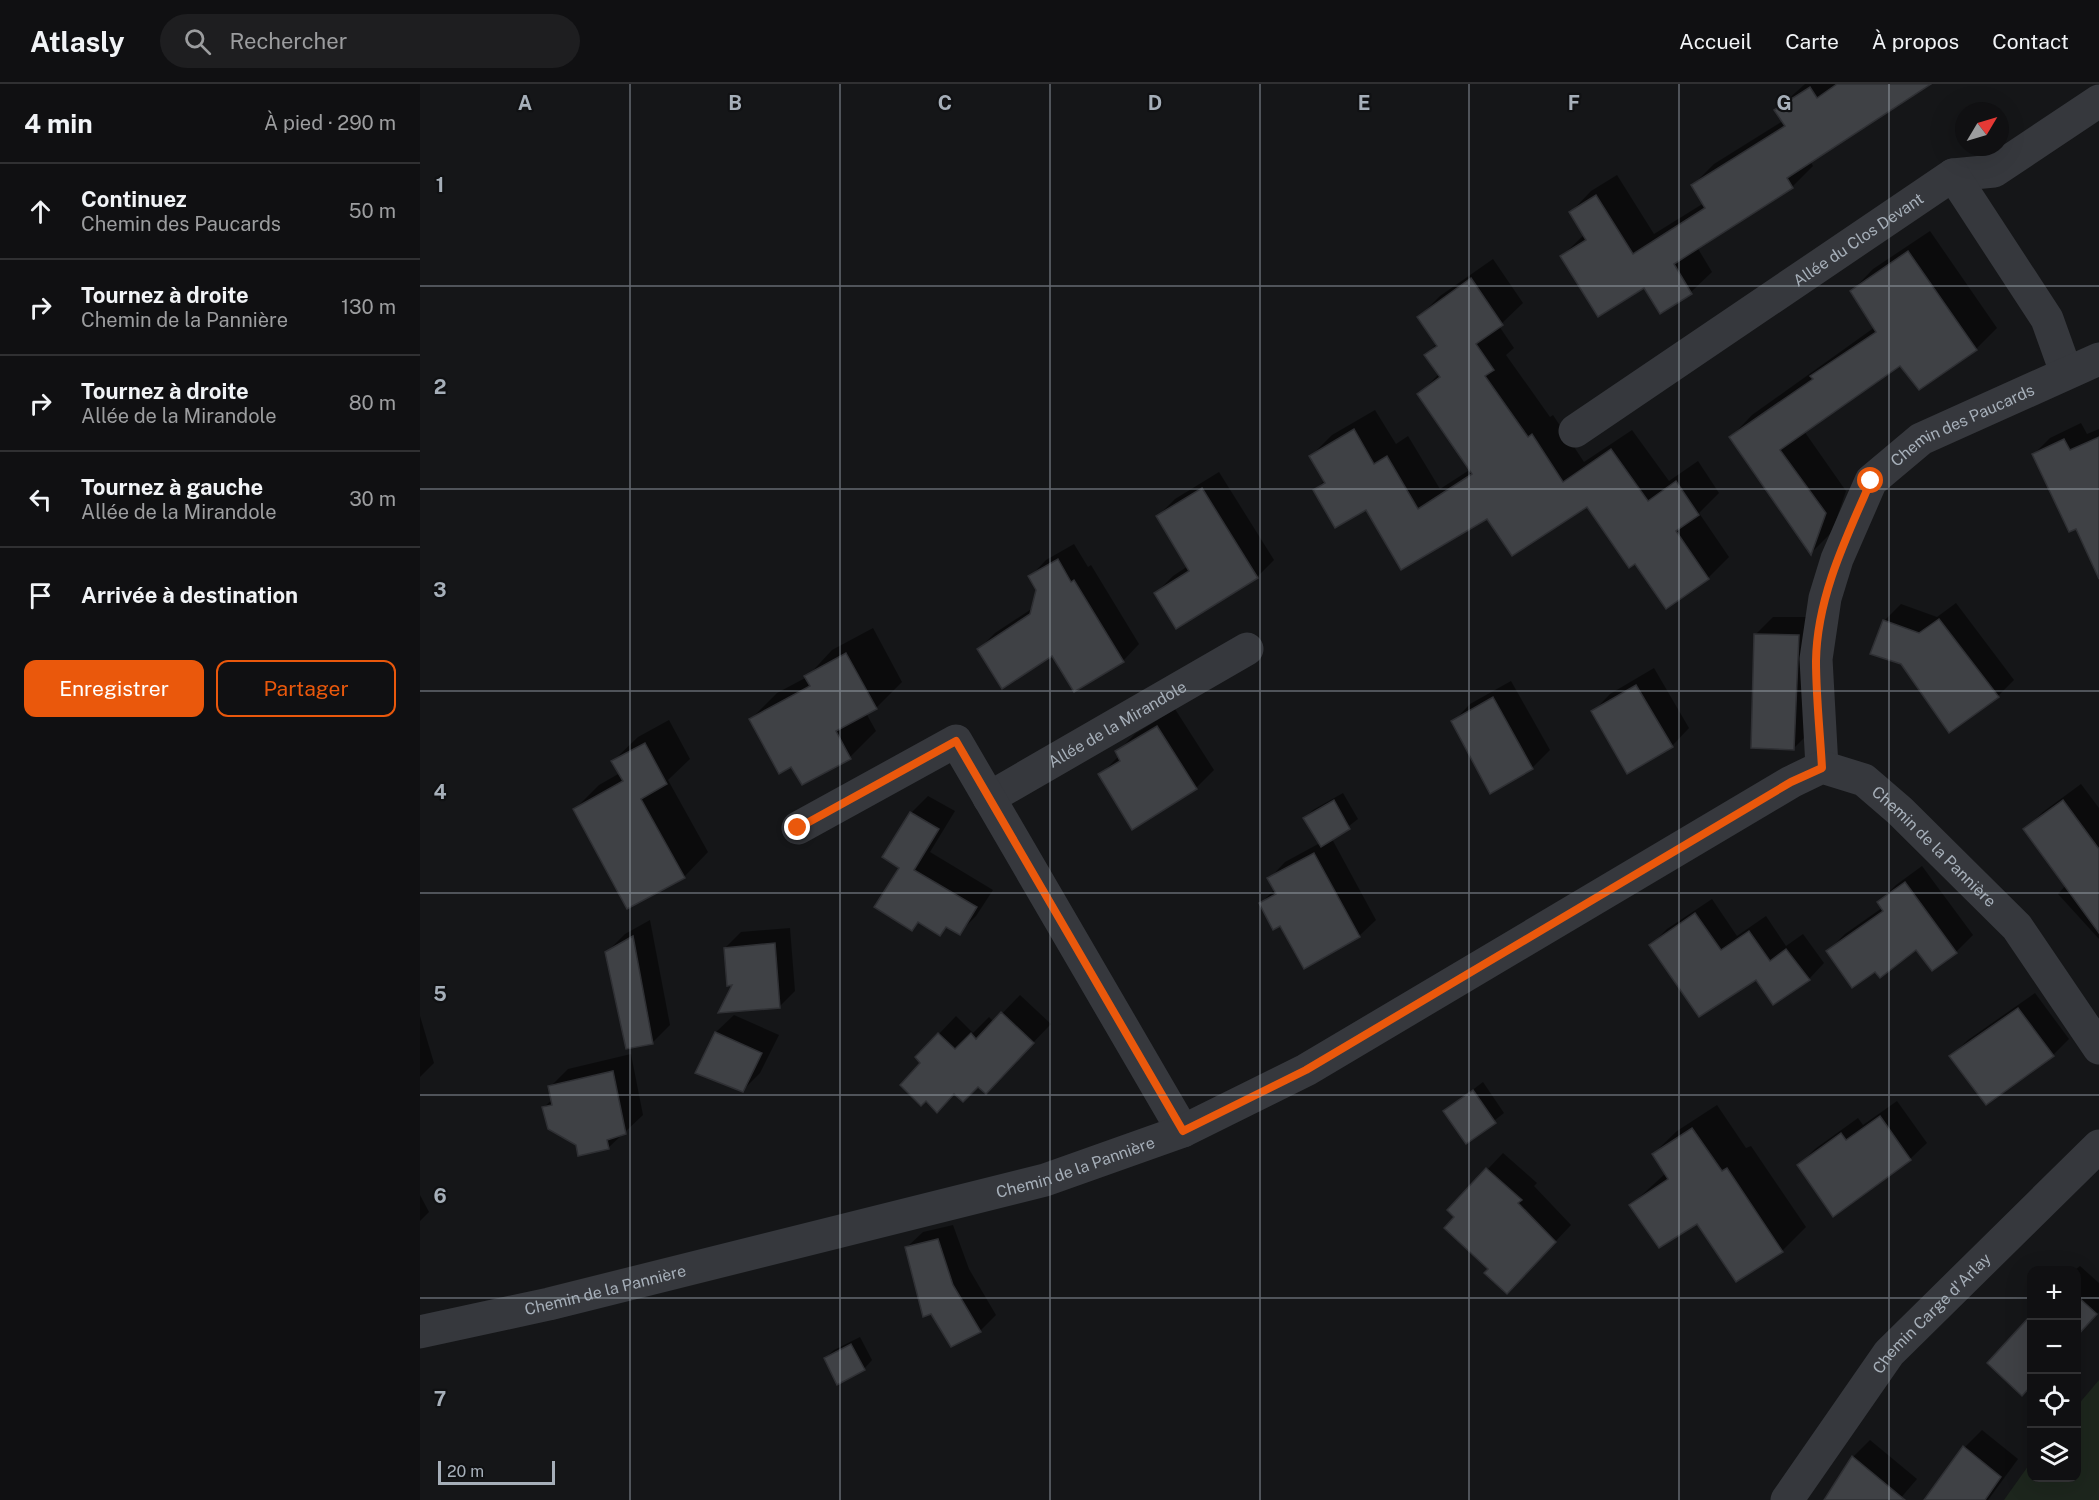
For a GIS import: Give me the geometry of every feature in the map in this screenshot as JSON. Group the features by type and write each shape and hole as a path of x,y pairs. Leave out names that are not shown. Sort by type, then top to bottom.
{"street":[{"path":"2066,372 2047,319 1953,176 1994,171 2099,101"},
{"name":"Allée du Clos Devant","path":"1575,431 1953,176"},
{"name":"Chemin des Paucards","path":"1822,768 1816,659 1825,598 1837,559 1871,481 1920,439 2099,359"},
{"name":"Allée de la Mirandole","path":"989,798 1247,649"},
{"path":"798,828 956,741 1183,1131"},
{"name":"Chemin de la Pannière","path":"420,1332 549,1304 1045,1180 1183,1131 1306,1070 1791,782 1822,768 1864,780 1900,811 2017,927 2099,1048"},
{"name":"Chemin Carge d'Arlay","path":"1787,1500 1889,1353 2099,1146"}],"shaded area":[{"path":"2099,1380 2099,1500 2004,1500 2027,1468 2027,1482 2081,1482 2081,1401"}],"building":[{"path":"1837,84 1931,84 1787,178 1793,188 1674,264 1692,294 1660,314 1644,288 1598,317 1560,256 1586,240 1569,212 1596,195 1633,254 1705,208 1691,185 1785,126 1774,110 1810,87 1817,98"},
{"path":"1908,251 1977,350 1919,390 1900,366 1780,450 1826,513 1811,555 1729,437 1813,379 1810,376 1876,332 1850,291"},
{"path":"1471,278 1503,325 1476,344 1494,370 1485,376 1528,437 1532,434 1563,482 1611,449 1648,501 1676,481 1699,515 1676,531 1709,579 1666,609 1635,564 1629,568 1587,507 1512,556 1487,519 1401,570 1366,510 1335,528 1313,490 1325,483 1309,456 1354,429 1374,464 1387,456 1418,509 1472,474 1417,394 1440,377 1424,355 1437,346 1417,317"},
{"path":"2099,437 2099,579 2076,529 2069,532 2032,454 2064,439 2070,450"},
{"path":"1202,488 1258,578 1176,629 1154,593 1189,571 1156,516"},
{"path":"1058,559 1071,582 1074,580 1124,662 1074,692 1052,656 1002,689 977,649 1030,614 1036,590 1028,576"},
{"path":"1939,619 1999,697 1949,733 1901,664 1870,654 1883,620 1919,633"},
{"path":"1754,634 1799,635 1794,750 1751,748"},
{"path":"846,653 877,709 836,731 851,759 802,785 791,767 779,774 749,719 810,686 804,676"},
{"path":"1636,685 1673,747 1627,774 1591,711"},
{"path":"1493,697 1533,769 1490,794 1451,721"},
{"path":"1157,726 1197,789 1132,830 1098,774 1120,761 1115,751"},
{"path":"645,743 667,784 641,799 685,878 627,909 573,809 623,781 611,761"},
{"path":"1334,800 1350,829 1321,847 1303,818"},
{"path":"2063,800 2099,849 2099,933 2023,829"},
{"path":"910,812 939,829 914,870 977,907 960,935 946,927 940,936 918,922 912,931 874,907 899,868 882,857"},
{"path":"1314,853 1360,937 1304,969 1280,926 1273,930 1259,903 1276,894 1267,878"},
{"path":"1905,882 1957,953 1932,971 1916,950 1880,978 1875,972 1852,988 1826,951 1883,911 1877,902"},
{"path":"1695,913 1721,950 1749,931 1770,961 1786,949 1810,980 1773,1005 1756,980 1699,1017 1649,945"},
{"path":"633,936 653,1044 626,1049 605,952"},
{"path":"775,943 780,1008 718,1013 732,985 727,986 724,948"},
{"path":"2018,1008 2054,1056 1986,1105 1949,1056"},
{"path":"1001,1012 1034,1043 986,1094 978,1087 963,1102 954,1094 937,1113 926,1101 921,1106 900,1085 920,1063 915,1057 938,1033 955,1049 971,1033 976,1039"},
{"path":"715,1032 762,1053 743,1092 695,1073"},
{"path":"613,1071 626,1134 607,1140 609,1149 578,1156 576,1145 548,1129 542,1107 552,1105 548,1086"},
{"path":"1473,1090 1496,1123 1466,1144 1443,1111"},
{"path":"1880,1116 1911,1160 1833,1217 1797,1165 1841,1133 1846,1140"},
{"path":"1692,1128 1722,1171 1727,1168 1783,1252 1736,1282 1697,1224 1659,1248 1629,1205 1668,1179 1652,1154"},
{"path":"1486,1168 1522,1200 1518,1203 1556,1242 1507,1294 1484,1273 1488,1269 1444,1228 1454,1217 1447,1210"},
{"path":"938,1239 953,1285 981,1332 951,1347 931,1314 923,1317 905,1247"},
{"path":"2081,1300 2097,1314 2081,1332"},
{"path":"2027,1319 2027,1390 2022,1396 1987,1363"},
{"path":"851,1344 865,1370 837,1385 824,1358"},
{"path":"1963,1446 2001,1477 1985,1500 1924,1500"},
{"path":"1852,1456 1905,1500 1824,1500"}],"route":[{"path":"798,828 956,741 1183,1131 1306,1070 1791,782 1822,768 1816,659 1825,598 1837,559 1871,481"}]}
